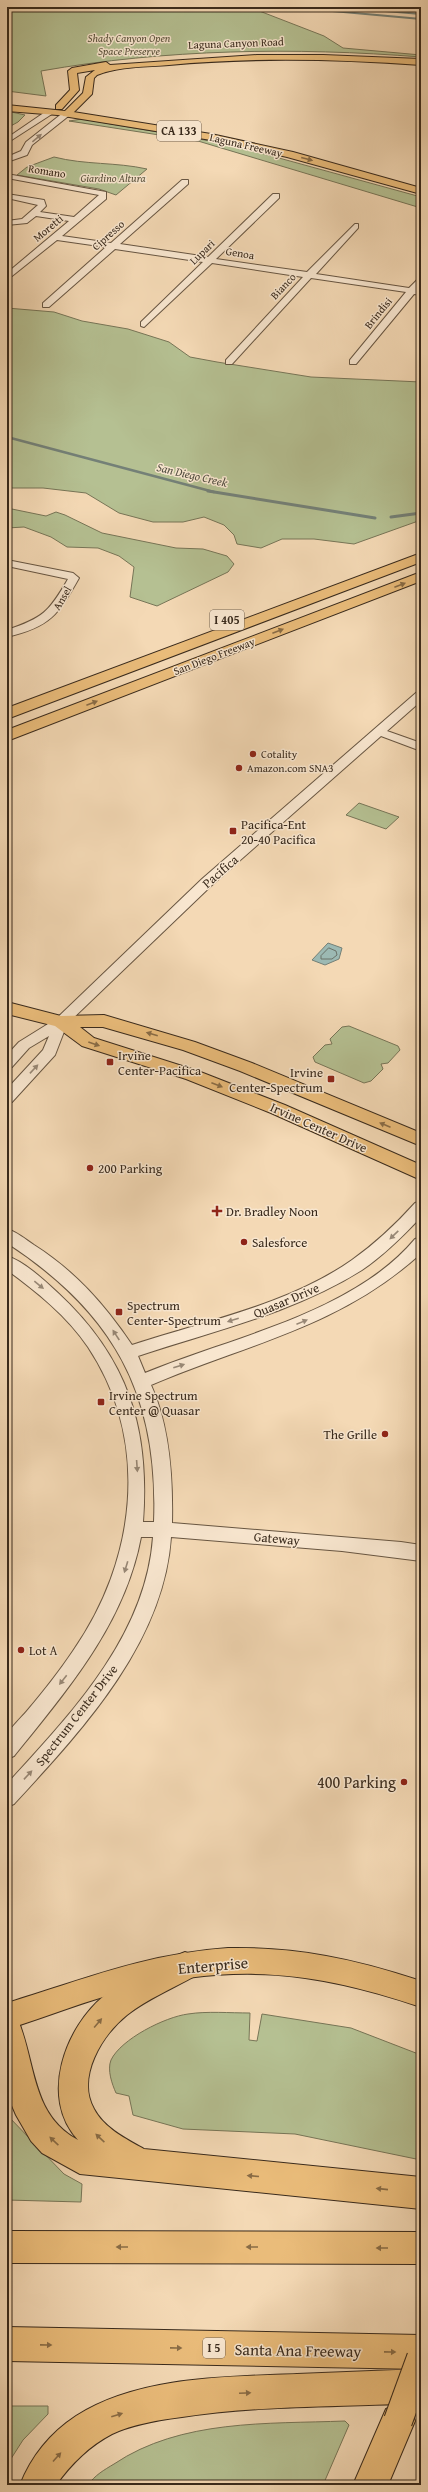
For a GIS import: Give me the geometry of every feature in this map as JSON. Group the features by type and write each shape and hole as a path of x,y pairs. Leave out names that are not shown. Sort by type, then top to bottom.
{"highway":[{"name":"Laguna Freeway","path":"62,110 204,126 309,148"},
{"name":"Laguna Freeway","path":"62,110 211,137 350,171 421,191"},
{"path":"350,171 361,178 421,194"},
{"name":"I 405","path":"7,703 421,546"},
{"path":"7,714 421,557"},
{"name":"San Diego Freeway","path":"7,736 421,576"},
{"path":"7,743 25,730"},
{"path":"144,2166 108,2145 83,2122 75,2095 74,2081 78,2056 89,2033 107,2013 130,1996 185,1966"},
{"path":"7,2031 18,2088 33,2118 54,2143 80,2158 144,2166 421,2193"},
{"path":"7,2247 421,2248"},
{"name":"Santa Ana Freeway","path":"7,2344 421,2352"},
{"path":"37,2485 55,2459 83,2433 110,2417 153,2404 220,2395 421,2386"},
{"path":"370,2485 398,2421"}],"main road":[{"name":"Laguna Canyon Road","path":"62,110 75,86 71,73 80,68 221,54 308,54 421,60"},
{"name":"Laguna Canyon Road","path":"62,110 87,94 92,74 120,67 179,61 263,57 421,60"},
{"path":"53,98 63,92 74,80"},
{"path":"7,100 32,101"},
{"name":"CA 133","path":"7,100 62,110"},
{"name":"CA 133","path":"7,108 62,110"},
{"name":"Irvine Center Drive","path":"7,1008 61,1022 104,1021 189,1046 253,1070 421,1140"},
{"name":"Irvine Center Drive","path":"61,1022 88,1042 192,1075 271,1106 421,1172"},
{"name":"Enterprise","path":"7,2016 125,1977 185,1966 234,1961 313,1965 367,1977 421,1994"},
{"path":"374,2485 421,2358"}],"street":[{"path":"7,142 62,110"},
{"path":"7,160 24,152 28,145 62,110"},
{"name":"Romano","path":"7,176 95,190 101,192 103,197"},
{"name":"Cipresso","path":"46,305 185,182"},
{"path":"7,196 41,202 42,206 24,221 7,223"},
{"name":"Lupari","path":"144,324 276,196"},
{"name":"Moretti","path":"7,277 103,197"},
{"path":"34,213 76,220"},
{"name":"Bianco","path":"229,362 355,226"},
{"name":"Genoa","path":"55,237 416,291"},
{"path":"7,266 18,268"},
{"name":"Brindisi","path":"353,362 416,291 421,279"},
{"name":"Ansel","path":"7,563 34,566 69,575 74,578 52,615 38,624 7,634"},
{"name":"Pacifica","path":"7,1064 24,1045 61,1022 202,887 421,695"},
{"path":"380,732 421,746"},
{"name":"Pacifica","path":"7,1098 50,1052 61,1022"},
{"name":"Quasar Drive","path":"128,1353 264,1311 298,1297 358,1265 383,1246 421,1207"},
{"name":"Spectrum Center Drive","path":"7,1235 40,1255 81,1290 105,1319 128,1353 143,1381 155,1415 162,1455 163,1529 160,1567 156,1581 127,1646 107,1679 77,1718 7,1798"},
{"name":"Quasar Drive","path":"143,1381 166,1370 266,1337 316,1316 379,1281 421,1243"},
{"path":"7,1262 49,1293 78,1322 103,1356 116,1379 129,1416 135,1443 138,1493 133,1529 122,1578 98,1628 70,1672 7,1750"},
{"path":"358,1265 379,1281"},
{"name":"Gateway","path":"133,1529 163,1529 388,1547 421,1553"}],"green space":[{"name":"Shady Canyon Open Space Preserve","path":"7,7 249,7 324,36 343,48 421,55 421,57 278,51 183,54 135,58 41,71 46,96 7,91"},
{"path":"7,111 25,115 18,122 7,128"},
{"path":"82,119 228,144 421,197 421,208 198,141 69,121"},
{"name":"Giardino Altura","path":"54,157 66,160 124,165 147,169 116,195 99,189 17,175 27,167"},
{"path":"7,308 54,312 82,321 128,329 169,342 190,357 217,362 311,377 421,382 421,520 354,544 314,539 282,539 261,548 237,544 234,535 224,525 204,517 183,522 153,522 119,513 86,493 43,488 7,488"},
{"path":"7,508 46,516 56,512 102,533 176,548 203,549 227,556 234,564 228,572 157,606 130,597 134,567 119,556 98,548 67,547 51,537 24,527 7,528"},
{"path":"359,803 399,817 386,829 346,815"},
{"path":"349,1026 398,1046 400,1050 388,1063 381,1064 383,1069 371,1081 364,1083 315,1062 313,1057 325,1045 332,1044 330,1039 342,1027"},
{"path":"211,2012 250,2013 249,2040 257,2041 262,2014 351,2028 421,2055 421,2160 295,2134 183,2129 133,2115 129,2096 116,2093 110,2072 111,2060 124,2044 145,2030 156,2024 188,2014"},
{"path":"7,2115 64,2174 82,2184 81,2202 7,2200"},
{"path":"7,2406 48,2406 48,2414 23,2440 7,2465"},
{"path":"345,2421 349,2425 323,2485 88,2485 103,2471 140,2449 196,2431 256,2424"}],"water":[{"path":"328,943 342,948 339,959 325,965 312,960"}],"waterway":[{"path":"288,7 421,19"},
{"path":"337,7 421,14"},
{"path":"394,7 421,9"},
{"name":"San Diego Creek","path":"7,437 214,492"},
{"name":"San Diego Creek","path":"208,491 214,492"},
{"name":"San Diego Creek","path":"214,492 375,518"},
{"name":"San Diego Creek","path":"391,517 421,513"}],"place":[{"name":"Cotality","path":"253,754"},
{"name":"Amazon.com SNA3","path":"239,768"},
{"name":"Pacifica-Ent 20-40 Pacifica","path":"233,831"},
{"name":"Irvine Center-Pacifica","path":"110,1062"},
{"name":"Irvine Center-Spectrum","path":"331,1079"},
{"name":"200 Parking","path":"90,1168"},
{"name":"Dr. Bradley Noon","path":"217,1211"},
{"name":"Salesforce","path":"244,1242"},
{"name":"Spectrum Center-Spectrum","path":"119,1312"},
{"name":"Irvine Spectrum Center @ Quasar","path":"101,1402"},
{"name":"The Grille","path":"385,1434"},
{"name":"Lot A","path":"21,1650"},
{"name":"400 Parking","path":"404,1782"}]}
